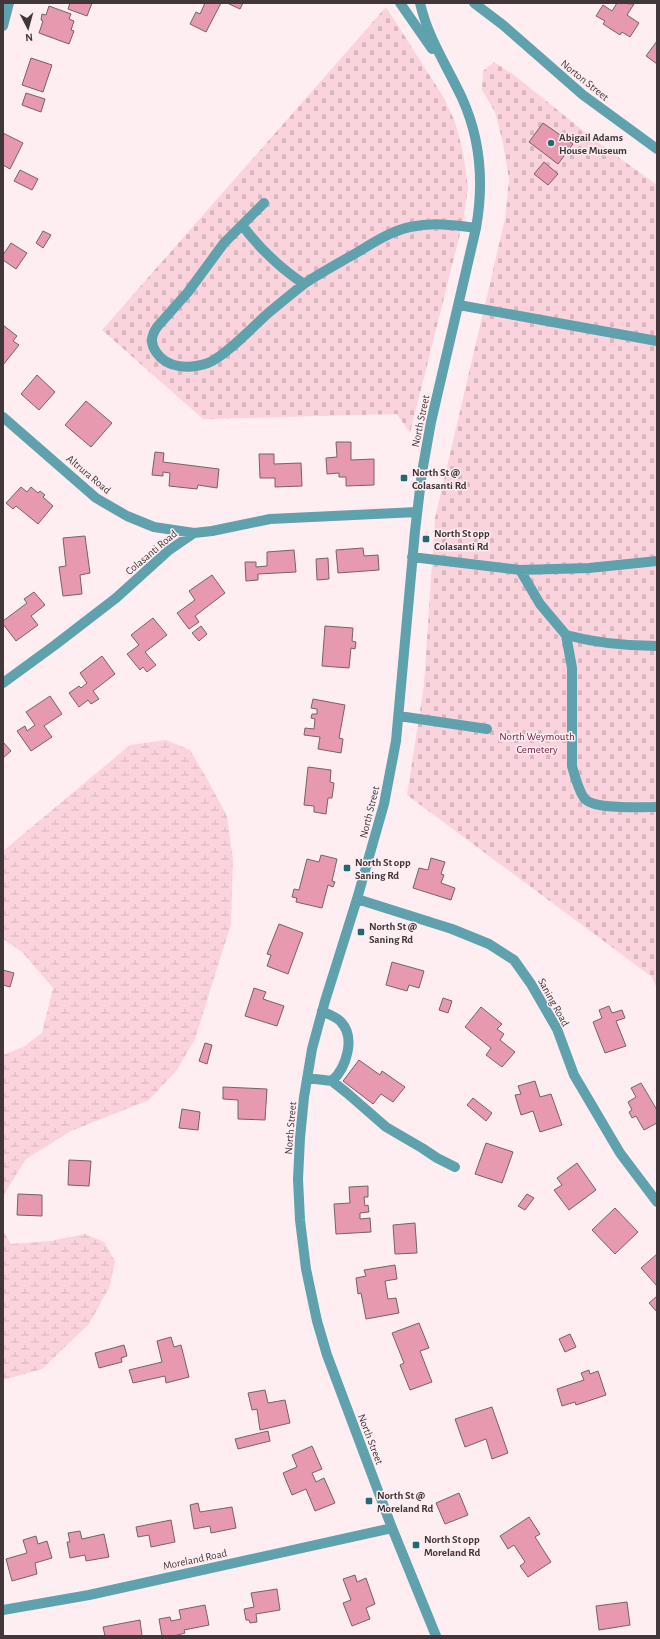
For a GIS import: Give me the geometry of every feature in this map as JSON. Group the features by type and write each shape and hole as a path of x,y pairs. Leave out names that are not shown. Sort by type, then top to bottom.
{"street":[{"path":"3,26 9,3"},
{"name":"North Street","path":"400,3 448,72"},
{"name":"North Street","path":"420,3 431,36 467,110 478,149 481,191 476,228 431,422 422,472 412,557 396,740 384,804 312,1049 300,1138 298,1179 300,1220 306,1269 317,1321 329,1362 392,1528 436,1636"},
{"name":"Norton Street","path":"474,3 503,24 583,95 657,149"},
{"name":"Norton Street","path":"485,3 503,24"},
{"path":"264,202 224,243 188,292 152,334 151,340 153,347 164,361 174,365 191,367 216,359 304,284 382,238 408,227 429,224 444,224 476,228"},
{"path":"242,225 254,241 278,265 304,284"},
{"path":"458,305 657,341"},
{"name":"Altrura Road","path":"3,417 96,498 126,516 154,527 194,533"},
{"name":"Colasanti Road","path":"3,683 116,598 168,551 194,533 212,531 270,519 417,512"},
{"path":"412,557 520,570 589,568 657,561"},
{"path":"520,570 540,604 566,635 572,668 572,766 576,781 585,799 594,804 609,807 657,807"},
{"path":"566,635 590,641 635,646 657,646"},
{"path":"399,716 487,729"},
{"name":"Saning Road","path":"357,899 452,929 489,944 514,960 531,984 557,1029 574,1075 620,1153 657,1202"},
{"path":"322,1011 341,1021 348,1037 348,1049 343,1066 332,1081"},
{"path":"307,1078 332,1081 386,1127 437,1158 455,1167"},
{"name":"Moreland Road","path":"3,1610 89,1595 392,1528"}],"green space":[{"path":"386,7 444,98 455,122 463,152 468,188 463,222 410,433 397,414 203,419 102,330"},
{"name":"North Weymouth Cemetery","path":"494,62 514,75 596,141 657,185 657,989 652,977 407,795 424,685 435,518 505,219 509,179 503,143 495,112 482,90 483,71"},
{"path":"166,740 190,750 206,777 227,816 233,860 231,924 195,1039 177,1070 149,1100 71,1131 26,1159 3,1196 3,1055 23,1047 42,1033 53,988 22,952 3,939 3,851 130,745"},
{"path":"3,1231 11,1244 51,1241 85,1234 104,1242 115,1261 110,1286 89,1324 42,1369 3,1380"}],"building":[{"path":"70,3 92,3 87,16 68,9"},
{"path":"205,3 221,3 206,32 190,24 196,12 200,14"},
{"path":"227,3 243,3 240,9"},
{"path":"617,3 634,4 627,15 639,23 630,37 622,32 620,35 603,24 605,21 596,16 603,5 612,11"},
{"path":"49,6 71,14 69,19 74,21 71,30 74,31 69,44 39,33 43,21 41,20 42,14 46,15"},
{"path":"657,41 657,64 646,56"},
{"path":"31,58 52,65 43,92 22,85"},
{"path":"26,93 45,99 41,112 22,105"},
{"name":"Abigail Adams House Museum","path":"543,123 573,144 558,164 529,142"},
{"path":"3,133 23,143 10,169 3,165"},
{"path":"544,162 558,174 548,185 534,174"},
{"path":"20,170 38,179 32,190 14,181"},
{"path":"43,231 51,235 43,248 36,243"},
{"path":"11,243 27,253 16,269 3,260 3,255"},
{"path":"3,325 17,336 13,341 19,345 3,365"},
{"path":"37,375 55,392 39,410 21,394"},
{"path":"86,401 112,423 91,447 65,425"},
{"path":"336,442 351,442 351,460 374,459 374,485 346,486 346,477 339,477 339,473 327,474 326,458 337,457"},
{"path":"155,452 164,453 163,462 219,469 217,488 198,485 197,489 169,486 170,473 163,472 163,476 152,475"},
{"path":"259,454 274,454 274,464 301,463 302,486 275,487 275,478 260,478"},
{"path":"21,487 27,492 31,487 38,493 40,491 45,495 43,497 53,506 38,524 16,506 13,509 6,503"},
{"path":"85,536 90,573 80,575 82,594 63,596 59,567 66,566 63,538"},
{"path":"363,548 364,556 378,555 379,570 338,573 336,550"},
{"path":"294,550 296,572 258,574 258,580 246,581 245,562 256,562 256,567 267,566 267,552"},
{"path":"328,558 329,579 317,580 316,559"},
{"path":"212,575 225,593 195,616 199,622 189,629 177,613 195,600 189,591"},
{"path":"34,592 45,605 31,616 38,625 16,641 3,624 3,621 27,603 24,599"},
{"path":"153,618 167,635 145,652 156,665 147,672 143,667 140,670 127,654 139,645 131,635"},
{"path":"201,626 207,634 199,641 192,633"},
{"path":"325,626 353,628 352,641 356,642 355,649 351,648 349,668 322,666"},
{"path":"102,656 115,674 93,691 99,699 91,704 88,700 79,707 69,693 79,686 81,688 87,683 80,673"},
{"path":"50,696 62,714 44,726 52,737 31,751 17,731 25,726 27,731 35,725 26,712"},
{"path":"313,699 345,705 339,738 343,739 341,753 318,749 320,737 304,735 305,728 314,729 315,719 311,718 312,714 317,714 317,709 311,708"},
{"path":"3,742 11,751 3,758"},
{"path":"308,767 331,770 330,782 334,783 332,798 328,798 326,814 314,812 314,806 304,805"},
{"path":"321,855 337,859 332,881 335,882 333,887 328,885 322,908 296,902 297,898 292,897 294,889 299,890 307,859 319,862"},
{"path":"431,858 445,862 441,874 444,875 441,883 455,888 451,900 413,888 419,868 428,870"},
{"path":"279,924 303,933 288,974 267,966 271,955 267,954"},
{"path":"392,962 424,971 419,988 409,985 407,991 386,985"},
{"path":"3,970 14,973 10,987 3,985"},
{"path":"254,988 266,992 263,999 284,1006 277,1026 245,1016"},
{"path":"443,998 452,1001 448,1013 439,1010"},
{"path":"609,1006 612,1013 622,1010 625,1018 616,1021 626,1046 605,1053 593,1022 602,1018 599,1010"},
{"path":"481,1007 502,1024 497,1029 504,1034 500,1040 515,1052 502,1067 486,1055 491,1048 465,1027"},
{"path":"205,1043 212,1045 207,1064 199,1061"},
{"path":"359,1060 380,1075 382,1071 405,1087 393,1102 381,1094 373,1104 343,1081"},
{"path":"535,1081 540,1097 551,1094 562,1125 540,1132 533,1111 521,1115 515,1095 521,1094 518,1086"},
{"path":"641,1083 657,1110 657,1123 644,1130 636,1116 632,1118 629,1112 632,1110 628,1102 636,1097 631,1088"},
{"path":"223,1087 267,1089 265,1120 238,1119 238,1100 223,1099"},
{"path":"473,1098 492,1113 486,1121 467,1105"},
{"path":"182,1109 200,1112 198,1130 179,1128"},
{"path":"486,1143 513,1152 502,1183 475,1174"},
{"path":"69,1160 91,1161 89,1186 68,1185"},
{"path":"577,1163 596,1190 569,1210 554,1190 562,1185 557,1178"},
{"path":"368,1186 368,1197 364,1197 365,1206 368,1205 369,1212 360,1213 360,1219 370,1218 371,1232 336,1234 334,1204 350,1203 349,1187"},
{"path":"18,1194 42,1195 42,1216 17,1215"},
{"path":"527,1194 534,1198 525,1210 518,1206"},
{"path":"615,1208 638,1232 615,1254 592,1230"},
{"path":"415,1223 417,1253 395,1254 393,1225"},
{"path":"657,1254 657,1286 641,1268"},
{"path":"395,1265 397,1279 385,1281 388,1299 396,1298 399,1313 366,1319 361,1293 358,1294 356,1278 366,1276 364,1270"},
{"path":"657,1296 657,1312 649,1303"},
{"path":"419,1323 429,1348 420,1351 432,1382 410,1390 400,1365 404,1363 392,1333"},
{"path":"570,1334 576,1347 565,1352 559,1339"},
{"path":"171,1337 174,1347 181,1345 189,1377 166,1383 165,1376 133,1383 129,1370 162,1362 157,1341"},
{"path":"124,1345 127,1356 121,1358 122,1362 99,1368 95,1353"},
{"path":"589,1370 590,1374 598,1371 606,1395 576,1405 575,1402 562,1406 557,1389 584,1380 581,1373"},
{"path":"265,1390 268,1403 285,1400 290,1423 260,1430 257,1409 252,1410 248,1393"},
{"path":"492,1407 508,1453 492,1459 486,1439 465,1447 455,1419"},
{"path":"268,1431 270,1441 238,1449 235,1439"},
{"path":"312,1446 322,1469 312,1473 316,1482 324,1478 335,1503 315,1511 306,1489 292,1495 283,1473 297,1467 292,1455"},
{"path":"459,1493 468,1515 445,1524 436,1503"},
{"path":"198,1503 200,1512 232,1507 236,1528 211,1533 210,1526 194,1529 190,1505"},
{"path":"529,1517 540,1534 535,1537 551,1562 528,1577 520,1566 525,1562 514,1545 508,1549 500,1536"},
{"path":"171,1520 175,1542 151,1547 149,1535 138,1537 136,1527"},
{"path":"80,1531 82,1539 104,1534 109,1557 86,1561 85,1555 70,1558 67,1542 70,1542 68,1533"},
{"path":"36,1536 38,1544 47,1541 52,1558 35,1563 37,1574 12,1581 6,1559 27,1553 23,1540"},
{"path":"355,1575 357,1582 366,1578 375,1604 366,1608 370,1619 352,1626 343,1603 351,1600 343,1579"},
{"path":"277,1589 280,1610 256,1614 257,1622 250,1623 249,1620 246,1620 244,1609 254,1607 251,1593"},
{"path":"627,1602 630,1625 599,1630 596,1606"},
{"path":"205,1605 209,1625 184,1630 185,1633 174,1636 162,1636 159,1619 170,1617 171,1621 181,1619 179,1610"},
{"path":"140,1620 142,1636 105,1636 103,1627"}],"place":[{"name":"Abigail Adams House Museum","path":"551,143"},
{"name":"North St @ Colasanti Rd","path":"404,478"},
{"name":"North St opp Colasanti Rd","path":"426,539"},
{"name":"North St opp Saning Rd","path":"347,868"},
{"name":"North St @ Saning Rd","path":"361,932"},
{"name":"North St @ Moreland Rd","path":"369,1501"},
{"name":"North St opp Moreland Rd","path":"416,1545"}]}
